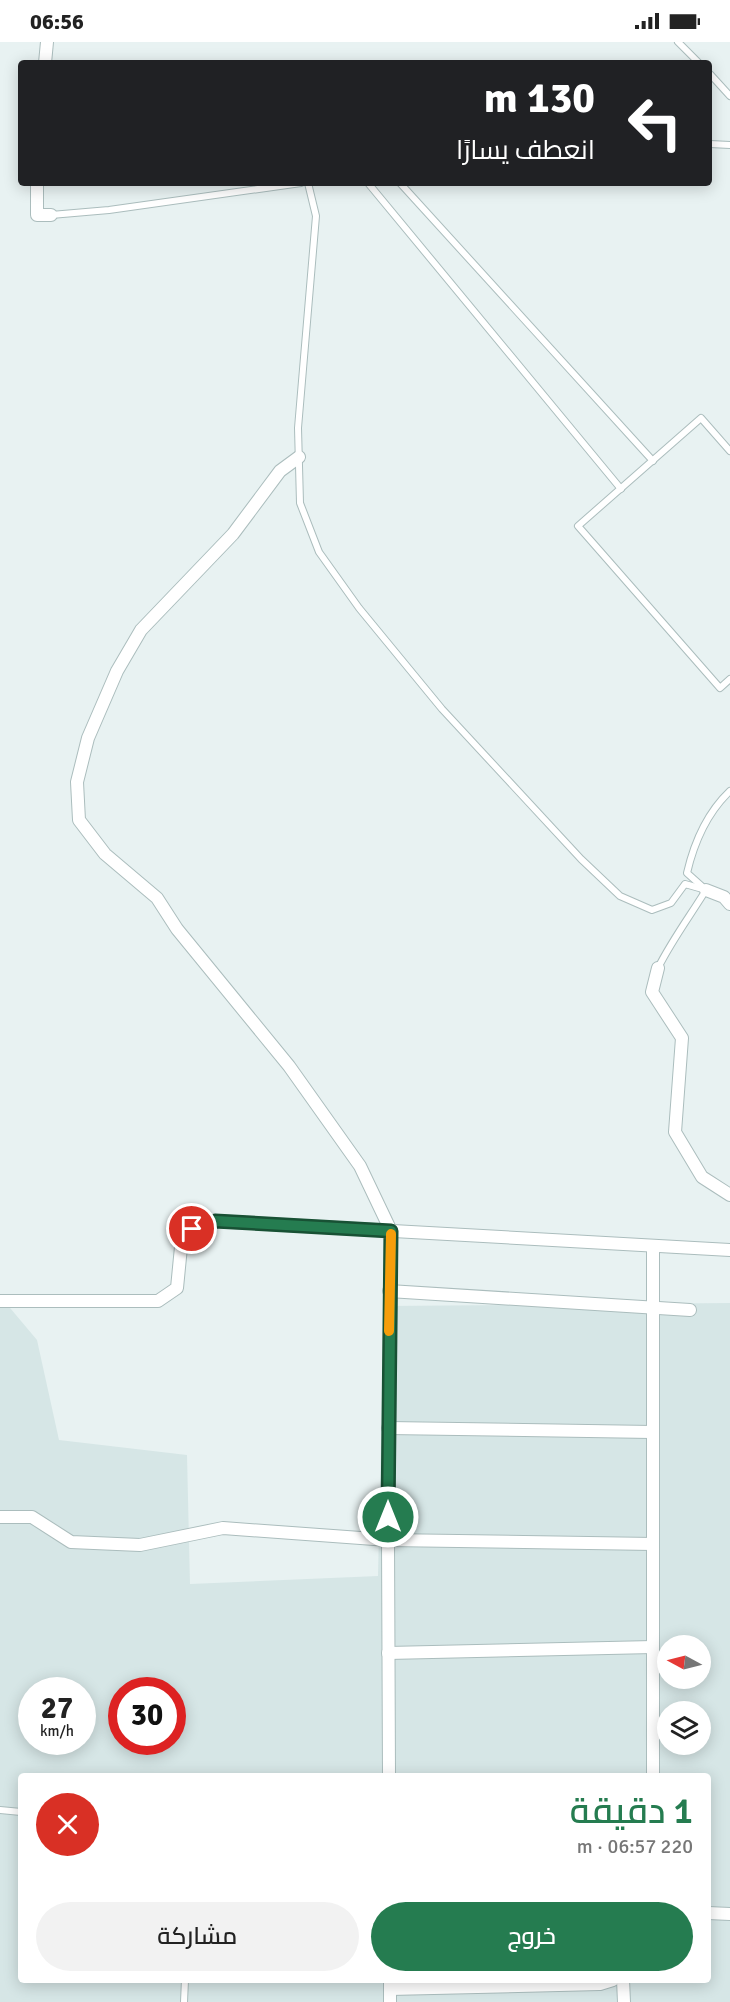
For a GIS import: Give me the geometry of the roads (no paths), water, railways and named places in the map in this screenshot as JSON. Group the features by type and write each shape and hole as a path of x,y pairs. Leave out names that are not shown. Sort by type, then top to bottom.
{"street":[{"path":"45,60 47,42"},
{"path":"37,186 38,215 51,215"},
{"path":"299,457 280,471 232,534 141,630 117,671 88,738 77,782 79,820 105,854 157,898 177,929 290,1066 360,1166 391,1231 387,1653 389,1773"},
{"path":"706,890 724,897 730,904"},
{"path":"658,968 652,992 682,1038 675,1132 702,1177 730,1195"},
{"path":"0,1301 158,1301 177,1288 181,1247 192,1229 215,1221 730,1250"},
{"path":"653,1246 653,1773"},
{"path":"389,1291 690,1310"},
{"path":"388,1428 652,1432"},
{"path":"0,1517 32,1517 71,1542 140,1545 223,1528 388,1540 653,1544"},
{"path":"387,1653 653,1647"},
{"path":"711,1913 730,1914"},
{"path":"390,2002 390,1984 603,1983"},
{"path":"623,1983 624,2002"}],"lane":[{"path":"678,42 696,60"},
{"path":"712,76 730,96"},
{"path":"712,144 730,145"},
{"path":"51,215 109,210 280,186"},
{"path":"309,186 316,216 298,428 300,502 319,552 359,608 442,709 581,859 620,896 652,910 671,903 685,885 706,890"},
{"path":"370,186 621,489"},
{"path":"403,186 652,461"},
{"path":"730,451 701,418 578,526 720,688 730,679"},
{"path":"706,890 687,873 692,850 718,802 730,791"},
{"path":"658,968 672,941 706,890"},
{"path":"0,1810 18,1812"},
{"path":"184,2002 185,1983"}]}
